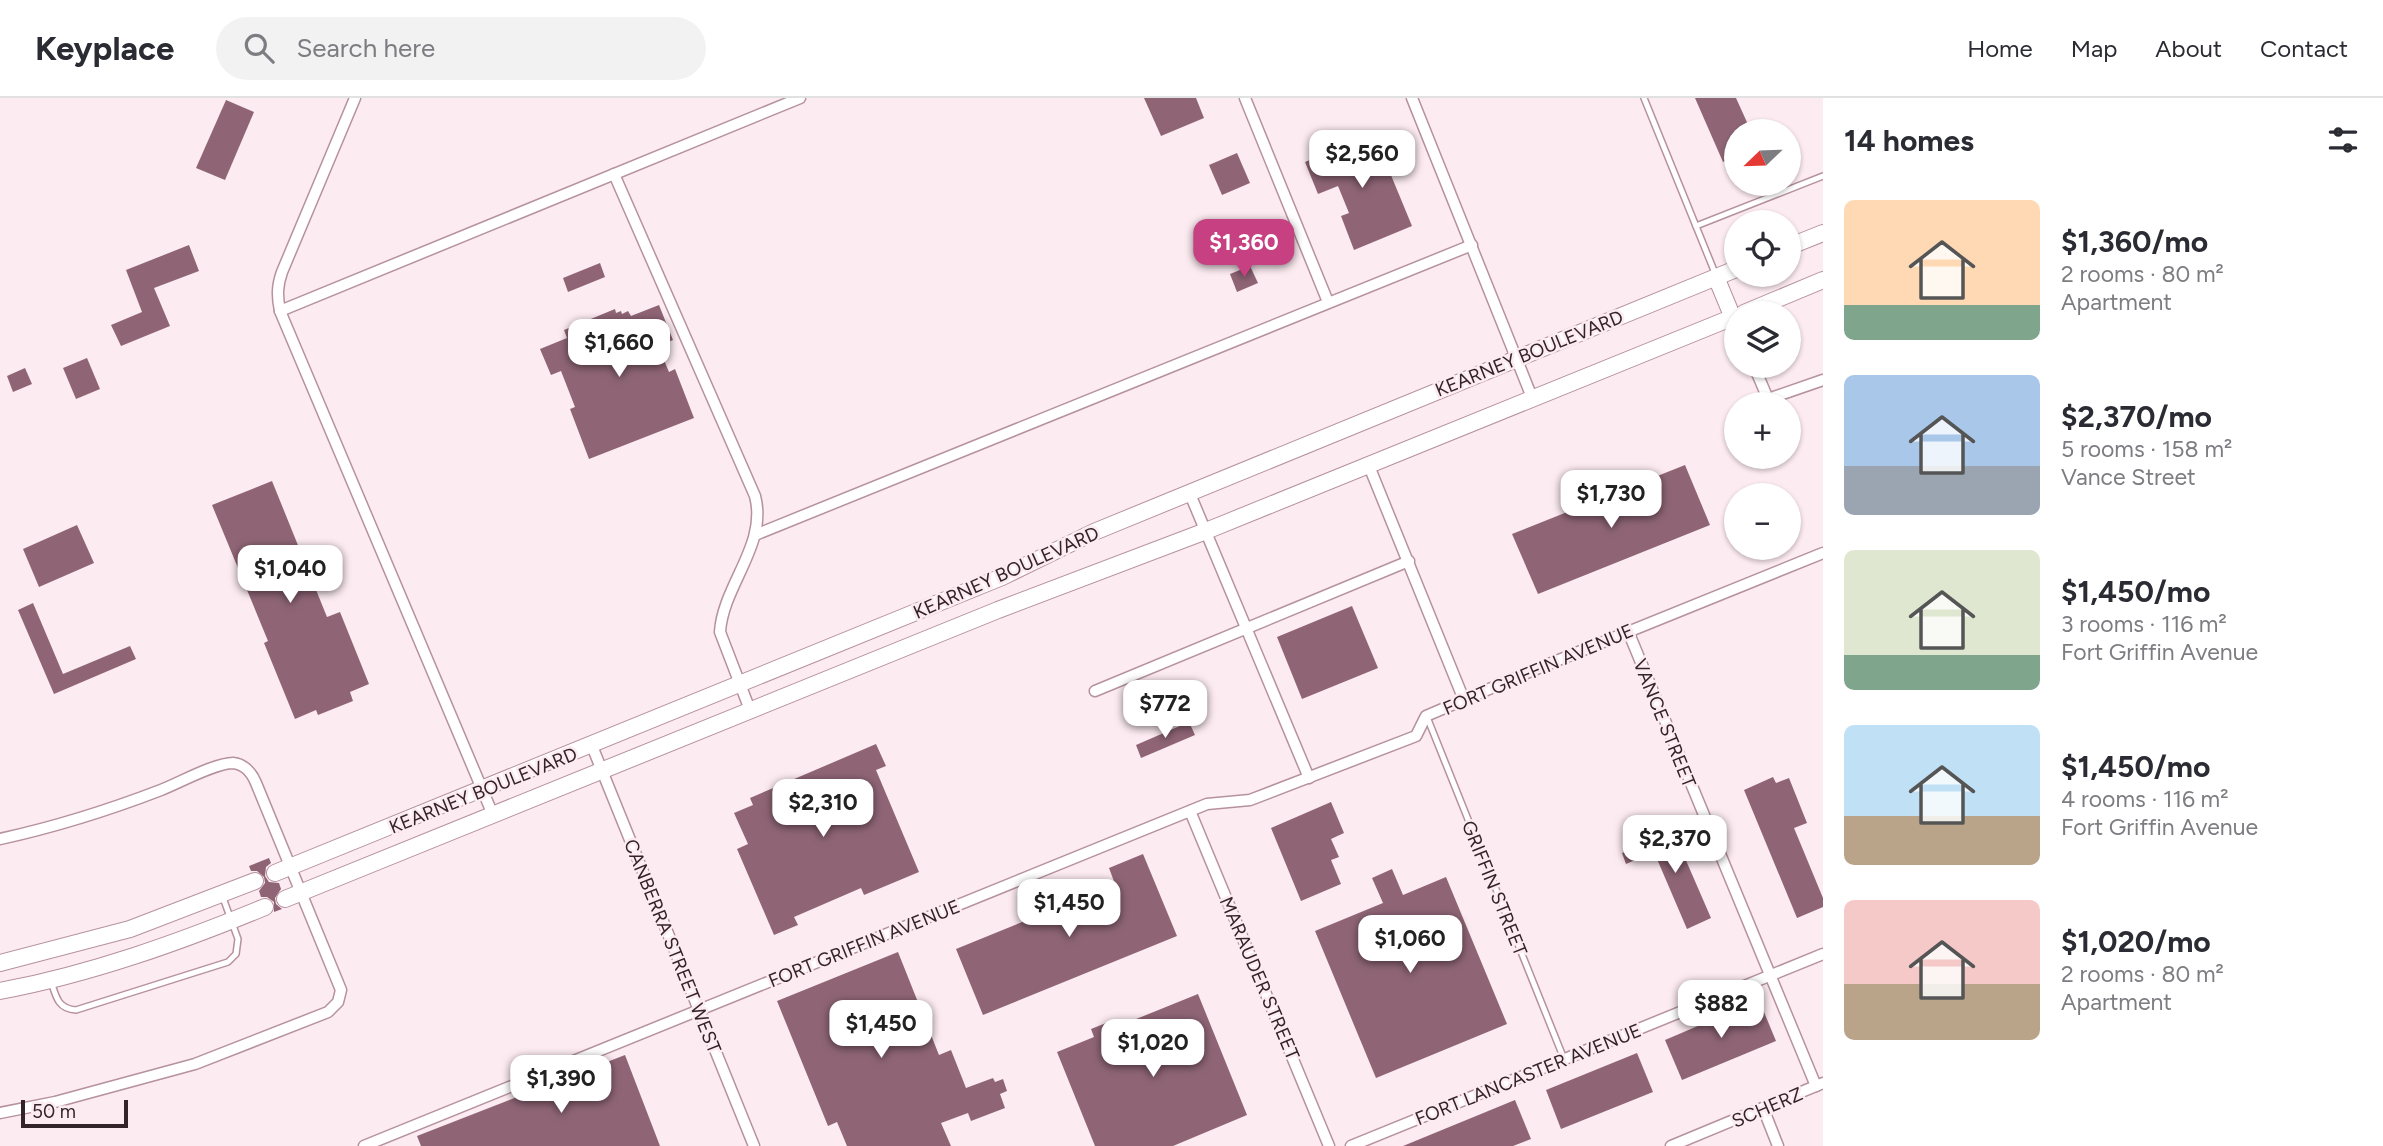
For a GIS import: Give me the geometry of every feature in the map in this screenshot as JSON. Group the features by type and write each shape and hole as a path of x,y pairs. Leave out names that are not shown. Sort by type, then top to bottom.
{"street":[{"path":"355,98 278,283 277,297 280,311 494,815"},
{"path":"280,311 800,98"},
{"path":"1245,98 1328,302"},
{"path":"1412,98 1533,400"},
{"path":"614,174 755,496 759,520 755,535 720,621 723,645 750,710"},
{"path":"1801,242 1823,233"},
{"path":"755,535 1472,245"},
{"name":"KEARNEY BOULEVARD","path":"275,873 1002,577 1094,532 1724,273"},
{"path":"1716,276 1728,301"},
{"name":"KEARNEY BOULEVARD","path":"1775,301 1823,280"},
{"name":"KEARNEY BOULEVARD","path":"285,899 998,610 1206,531 1724,323"},
{"path":"1759,378 1768,399 1823,380"},
{"path":"1369,466 1464,700"},
{"path":"1190,494 1309,778"},
{"name":"FORT GRIFFIN AVENUE","path":"364,1146 1207,804 1250,800 1416,736 1426,716 1823,552"},
{"path":"1095,691 1409,561"},
{"name":"VANCE STREET","path":"1628,631 1770,976 1819,1085"},
{"name":"CANBERRA STREET WEST","path":"592,746 754,1146"},
{"path":"0,839 92,814 224,765 243,766 253,776 302,892 339,983 340,997 334,1008 195,1064 68,1099 0,1113"},
{"name":"MARAUDER STREET","path":"1190,811 1329,1146"},
{"path":"0,963 130,929 255,881"},
{"path":"0,991 51,981 147,951 232,921 265,906"},
{"path":"43,953 51,981"},
{"name":"FORT LANCASTER AVENUE","path":"1351,1146 1823,954"},
{"name":"SCHERZ","path":"1677,1145 1819,1085"},
{"path":"1763,1108 1778,1146"}],"lane":[{"path":"1644,98 1716,276"},
{"path":"1696,226 1823,176"},
{"name":"GRIFFIN STREET","path":"1426,716 1564,1059"},
{"path":"51,981 58,1003 67,1010 76,1010 228,962 236,954 237,939 222,895"}],"building":[{"path":"1144,98 1196,98 1204,118 1161,136"},
{"path":"1695,98 1736,98 1746,119 1724,119 1723,162"},
{"path":"226,100 254,112 225,180 196,168"},
{"path":"1374,134 1412,226 1354,250 1341,216 1349,213 1338,186 1318,194 1305,162"},
{"path":"1237,153 1250,183 1222,195 1209,165"},
{"path":"189,245 199,271 154,288 170,326 121,346 111,325 142,312 126,270"},
{"path":"600,263 605,277 568,292 563,278"},
{"path":"1250,266 1258,283 1237,292 1230,274"},
{"path":"659,305 673,340 658,346 669,372 675,369 694,418 589,459 570,409 575,407 561,371 551,375 540,349 567,338 564,330 615,309 616,313 621,311 622,314 628,311 631,316"},
{"path":"87,358 100,389 76,399 63,368"},
{"path":"25,368 32,384 13,392 7,376"},
{"path":"1685,465 1710,525 1538,594 1512,534"},
{"path":"272,481 327,617 340,612 369,684 350,692 353,701 318,715 316,710 295,719 264,643 268,641 212,505"},
{"path":"77,525 94,563 39,587 23,549"},
{"path":"33,603 63,674 130,646 136,659 54,694 18,610"},
{"path":"1352,606 1378,668 1302,699 1277,637"},
{"path":"1189,722 1195,735 1141,758 1136,745"},
{"path":"876,744 886,766 876,770 919,872 864,895 861,888 794,917 798,925 774,935 737,849 748,844 734,813 753,805 750,798"},
{"path":"1773,777 1776,783 1789,778 1807,823 1794,828 1823,898 1823,907 1797,918 1744,790"},
{"path":"1331,802 1344,833 1331,839 1339,857 1331,860 1341,884 1301,901 1271,828"},
{"path":"1683,828 1688,839 1678,842 1711,918 1687,929 1654,852 1626,864 1622,853"},
{"path":"1143,854 1177,936 983,1015 956,949 1115,884 1109,868"},
{"path":"269,858 271,863 266,867 265,876 269,882 279,883 281,889 275,898 276,904 282,909 274,912 274,902 267,897 261,897 259,891 265,883 264,877 257,871 251,871 249,866"},
{"path":"1392,869 1403,895 1446,877 1507,1024 1376,1078 1315,931 1383,903 1372,878"},
{"path":"898,952 939,1055 951,1050 966,1088 993,1078 995,1082 1003,1079 1007,1091 1000,1094 1005,1108 971,1121 968,1113 941,1123 951,1146 847,1146 837,1122 828,1126 777,1001"},
{"path":"1198,994 1247,1115 1173,1146 1095,1146 1057,1052 1094,1037 1091,1029 1106,1023 1109,1030"},
{"path":"1759,1000 1776,1041 1682,1080 1665,1040"},
{"path":"1637,1053 1653,1092 1561,1129 1546,1090"},
{"path":"625,1055 660,1146 421,1146 417,1136"},
{"path":"1515,1100 1531,1139 1513,1146 1403,1146"}]}
